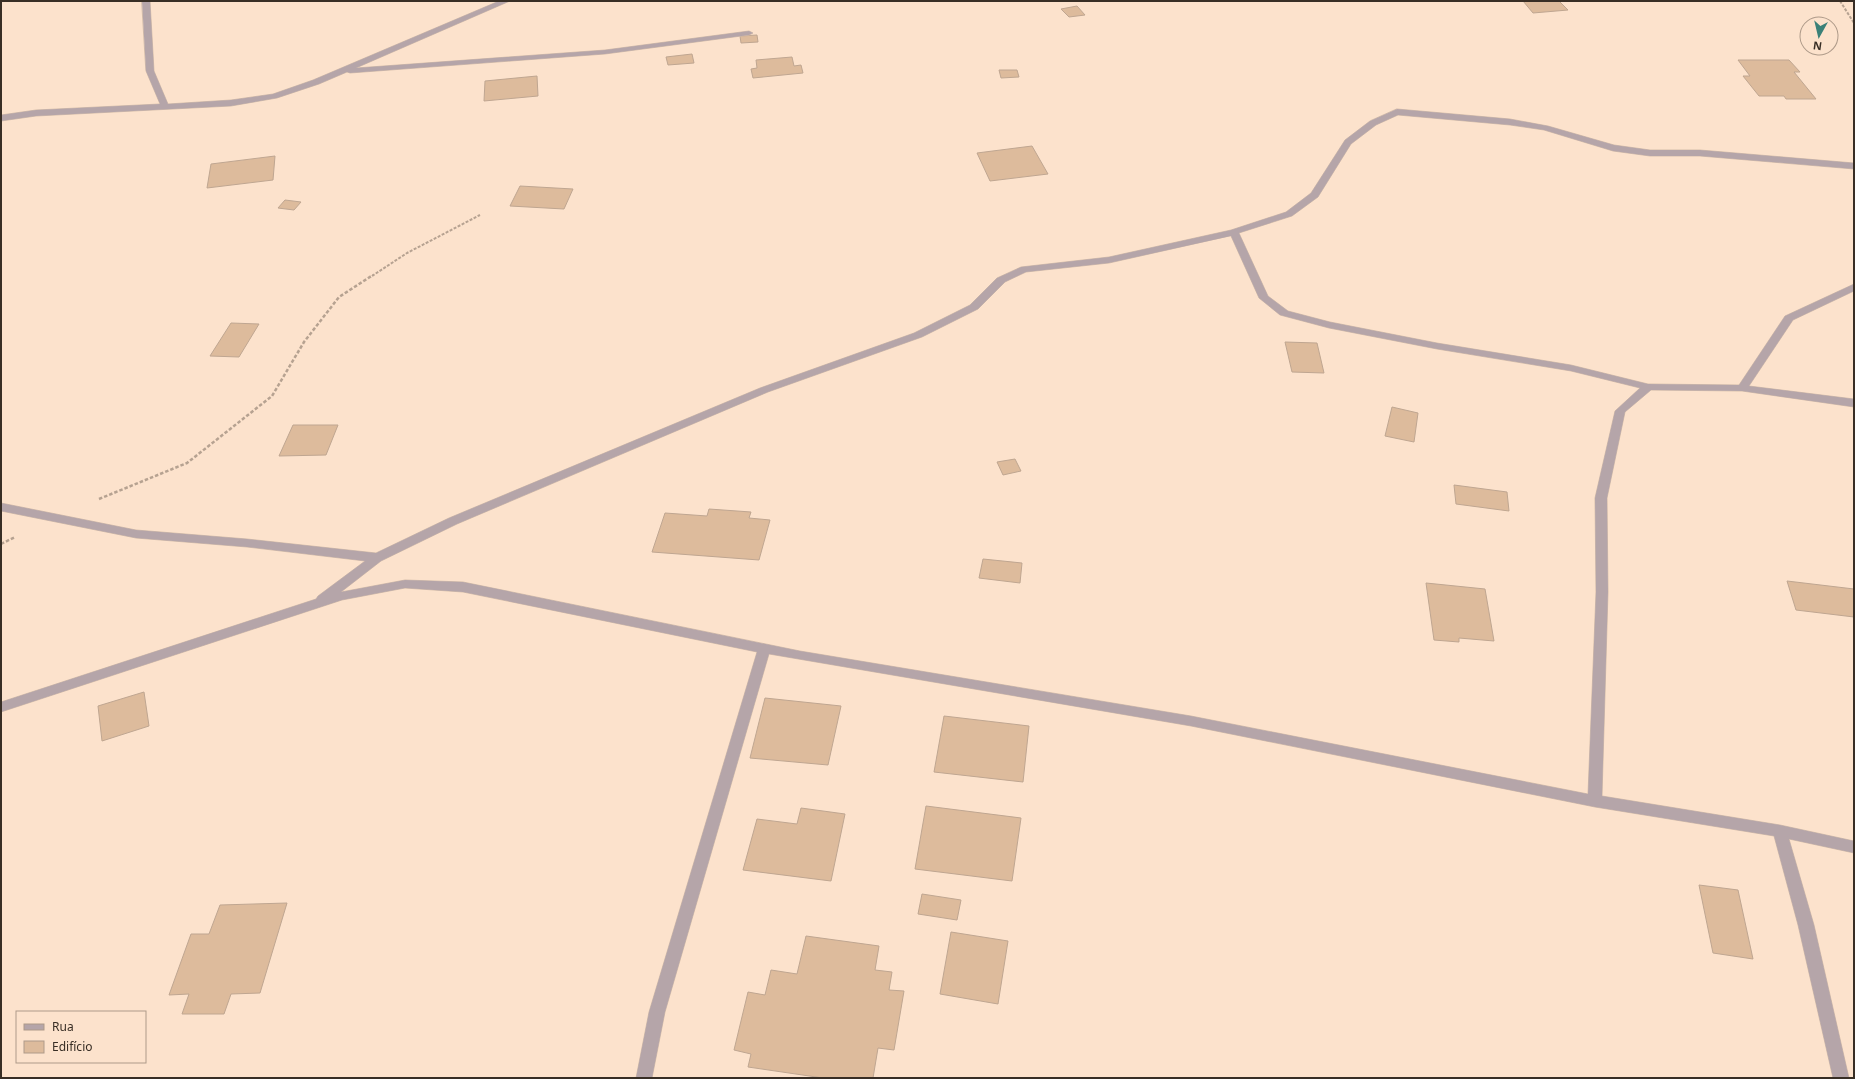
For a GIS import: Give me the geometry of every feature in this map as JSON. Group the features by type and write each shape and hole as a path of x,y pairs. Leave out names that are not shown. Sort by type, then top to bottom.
{"street":[{"path":"146,1 150,71 165,107"},
{"path":"1,118 36,113 231,103 274,96 339,72 506,1"},
{"path":"339,72 605,52 749,33"},
{"path":"313,605 377,558 453,521 764,390 918,335 974,307 1001,280 1024,270 1109,260 1234,232 1289,214 1315,195 1348,142 1373,123 1398,112 1510,122 1545,128 1613,148 1650,153 1700,153 1854,166"},
{"path":"1234,232 1264,298 1284,313 1329,325 1437,346 1571,368 1648,387 1742,388 1854,403"},
{"path":"1742,388 1789,318 1854,287"},
{"path":"1595,801 1602,592 1601,498 1620,411 1648,387"},
{"path":"1,508 136,534 247,543 377,558"},
{"path":"1,707 341,596 405,584 463,587 764,649 1192,722 1595,801 1780,831 1854,847"},
{"path":"644,1078 657,1012 764,649"},
{"path":"1780,831 1806,925 1841,1078"}],"path":[{"path":"1840,1 1854,24"},
{"path":"1,544 54,517 187,463 272,396 304,342 339,297 407,253 480,215"}],"building":[{"path":"1523,1 1559,1 1568,10 1533,13"},
{"path":"1077,6 1085,15 1069,17 1061,9"},
{"path":"757,35 758,42 741,43 740,36"},
{"path":"692,54 694,63 668,65 666,57"},
{"path":"792,57 794,66 801,65 803,73 753,78 751,69 757,68 756,60"},
{"path":"1738,60 1789,60 1800,72 1794,72 1816,99 1786,99 1784,96 1759,96 1743,76 1750,76"},
{"path":"999,70 1017,70 1019,77 1001,78"},
{"path":"537,76 538,96 484,101 485,81"},
{"path":"1032,146 1048,174 990,181 977,153"},
{"path":"275,156 273,180 207,188 211,164"},
{"path":"520,186 573,189 564,209 510,206"},
{"path":"285,200 301,202 294,210 278,208"},
{"path":"231,323 259,324 239,357 210,356"},
{"path":"1285,342 1317,343 1324,373 1292,372"},
{"path":"1392,407 1418,413 1414,442 1385,436"},
{"path":"293,425 338,425 326,455 279,456"},
{"path":"1015,459 1021,471 1003,475 997,462"},
{"path":"1454,485 1507,492 1509,511 1456,504"},
{"path":"709,509 751,512 749,518 770,520 759,560 652,552 665,513 707,516"},
{"path":"983,559 1022,563 1020,583 979,578"},
{"path":"1787,581 1854,589 1854,617 1796,610"},
{"path":"1426,583 1485,589 1494,641 1459,638 1459,642 1434,640"},
{"path":"144,692 149,726 102,741 98,706"},
{"path":"765,698 841,706 828,765 750,758"},
{"path":"944,716 1029,726 1023,782 934,772"},
{"path":"926,806 1021,818 1012,881 915,869"},
{"path":"801,808 845,814 831,881 743,870 757,819 797,824"},
{"path":"1699,885 1738,890 1753,959 1713,953"},
{"path":"922,894 961,900 957,920 918,914"},
{"path":"287,903 260,993 231,994 224,1014 182,1014 189,994 169,995 191,934 209,934 220,905"},
{"path":"951,932 1008,941 998,1004 940,994"},
{"path":"806,936 879,946 875,970 892,972 889,990 904,991 894,1050 878,1048 873,1078 823,1078 748,1067 751,1054 734,1050 748,992 765,995 771,970 797,974"}]}
